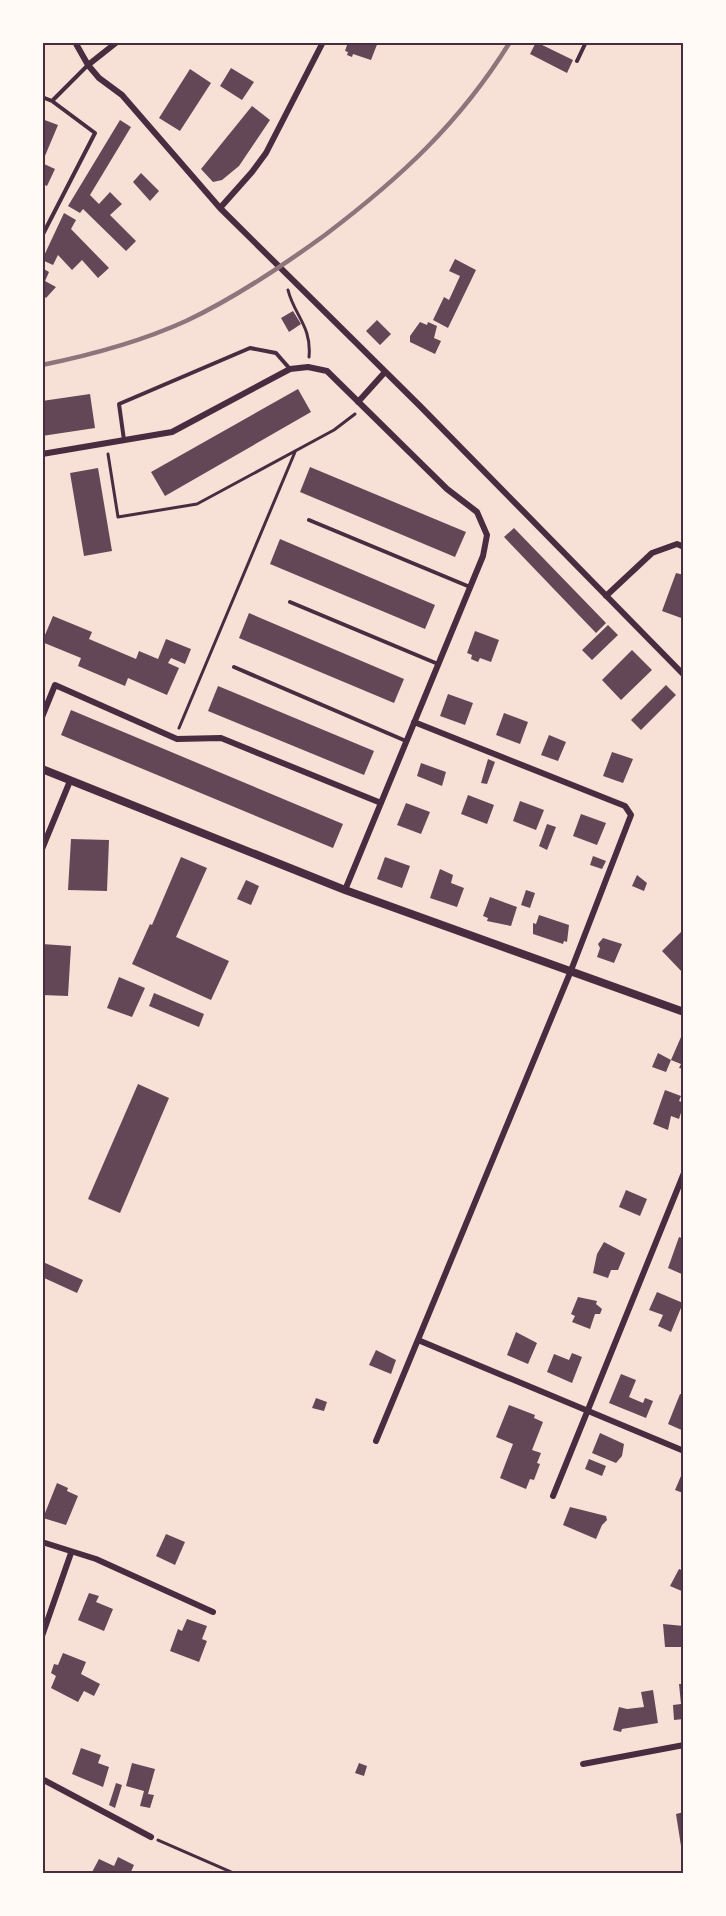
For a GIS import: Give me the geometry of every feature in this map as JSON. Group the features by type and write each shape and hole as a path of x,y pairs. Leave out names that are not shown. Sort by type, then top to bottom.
{"street":[{"path":"75,42 88,65 99,78 122,95 220,208 684,675"},
{"path":"88,65 117,42"},
{"path":"220,208 266,153 323,42"},
{"path":"42,454 176,431 290,369 308,367 327,371 447,489 477,512 487,535 486,548 345,890"},
{"path":"358,402 385,372"},
{"path":"606,596 652,553 677,544 684,547"},
{"path":"42,717 55,686 177,739 220,738 381,804"},
{"path":"376,1441 570,973 631,815 625,806 414,722"},
{"path":"42,769 345,890 570,973 684,1012"},
{"path":"42,849 70,781"},
{"path":"552,1496 684,1173"},
{"path":"418,1340 684,1450"},
{"path":"42,1542 96,1559 213,1612"},
{"path":"42,1636 71,1553"},
{"path":"583,1764 684,1745"},
{"path":"42,1779 151,1837"}],"lane":[{"path":"577,61 586,42"},
{"path":"52,101 88,65"},
{"path":"42,97 52,101 95,133 42,236"},
{"path":"124,440 119,404 250,348 276,353 290,369"},
{"path":"309,520 470,587"},
{"path":"290,602 438,664"},
{"path":"234,667 406,741"}],"path":[{"path":"288,292 304,321 310,347 308,367"},
{"path":"106,443 118,517 197,504 334,430 364,408"},
{"path":"177,732 295,451"},
{"path":"151,1837 236,1874"},
{"path":"216,1874 218,1866"}],"building":[{"path":"348,42 378,42 371,60 353,54 352,57 347,55 348,52 345,51"},
{"path":"536,42 573,60 567,73 530,54"},
{"path":"231,68 254,82 242,100 220,86"},
{"path":"190,69 211,83 180,131 159,118"},
{"path":"252,106 270,120 239,166 222,180 213,182 201,169"},
{"path":"42,119 58,125 42,163"},
{"path":"120,120 131,127 90,195 99,204 110,192 122,204 110,215 136,241 126,251 83,209 80,213 68,206"},
{"path":"42,163 55,169 47,186 42,184"},
{"path":"141,173 159,191 150,201 133,182"},
{"path":"64,213 76,220 71,229 109,268 98,278 82,260 72,270 58,255 53,265 42,260"},
{"path":"455,259 476,270 448,328 433,320 444,297 449,300 460,276 449,271"},
{"path":"42,268 49,272 45,281 56,287 46,298 42,295"},
{"path":"293,311 301,324 289,332 281,318"},
{"path":"377,320 391,334 380,345 366,331"},
{"path":"420,322 427,325 428,322 437,326 434,338 441,341 435,354 410,342 410,336"},
{"path":"298,389 311,412 165,496 151,472"},
{"path":"90,394 95,428 42,436 42,401"},
{"path":"310,467 466,532 455,557 300,492"},
{"path":"98,468 112,551 84,556 70,473"},
{"path":"514,528 606,623 596,633 504,537"},
{"path":"280,539 435,605 425,629 270,564"},
{"path":"676,573 684,575 684,619 662,611"},
{"path":"249,613 404,679 394,703 239,638"},
{"path":"53,616 92,632 89,639 136,659 139,651 158,659 166,639 191,649 185,664 171,658 168,663 179,668 167,695 128,678 125,686 78,666 81,658 42,642"},
{"path":"608,625 618,635 592,660 582,650"},
{"path":"475,631 499,640 491,662 480,658 478,662 471,659 472,655 467,653"},
{"path":"632,650 652,670 621,700 602,680"},
{"path":"666,685 676,695 641,730 631,720"},
{"path":"218,686 374,751 364,775 208,711"},
{"path":"448,694 473,703 465,725 440,716"},
{"path":"71,710 343,824 333,848 61,735"},
{"path":"504,713 528,722 520,744 496,735"},
{"path":"549,735 566,742 558,761 541,755"},
{"path":"612,752 633,759 623,783 603,776"},
{"path":"488,759 495,762 487,784 481,783"},
{"path":"421,763 446,772 442,786 417,776"},
{"path":"468,795 494,805 487,824 461,814"},
{"path":"520,801 544,810 536,830 513,821"},
{"path":"406,803 430,812 421,834 397,825"},
{"path":"581,814 606,823 597,845 573,836"},
{"path":"547,824 556,827 547,850 539,846"},
{"path":"71,839 109,840 107,891 68,890"},
{"path":"593,856 606,861 602,869 590,865"},
{"path":"181,857 207,868 176,937 229,961 211,1000 132,964 150,924 152,925"},
{"path":"385,857 410,866 402,888 377,879"},
{"path":"440,869 453,875 451,883 464,888 457,907 430,898"},
{"path":"637,875 647,883 644,891 632,886"},
{"path":"246,880 259,886 251,905 237,899"},
{"path":"526,890 535,893 530,908 521,905"},
{"path":"490,897 517,907 511,926 487,921 488,918 483,916"},
{"path":"539,915 569,925 567,942 564,941 563,944 533,934 533,923 536,924"},
{"path":"684,929 684,974 662,951"},
{"path":"603,938 622,944 614,963 597,957 600,948 598,944"},
{"path":"42,944 71,946 68,996 42,995"},
{"path":"119,977 145,988 132,1017 107,1008"},
{"path":"154,993 204,1014 199,1027 149,1006"},
{"path":"681,1037 684,1038 684,1069 679,1068 681,1064 671,1060"},
{"path":"658,1053 671,1060 666,1072 652,1067"},
{"path":"138,1084 169,1098 120,1213 88,1199"},
{"path":"665,1090 681,1096 679,1101 684,1103 679,1119 671,1116 668,1130 653,1124"},
{"path":"626,1190 647,1199 640,1216 619,1207"},
{"path":"679,1237 684,1239 684,1275 668,1268"},
{"path":"604,1242 625,1253 618,1270 611,1270 608,1278 593,1273 597,1254"},
{"path":"43,1262 83,1280 77,1293 42,1277"},
{"path":"657,1292 683,1303 671,1332 658,1326 663,1315 649,1310"},
{"path":"578,1297 597,1301 596,1304 602,1309 600,1314 595,1314 590,1329 572,1322 575,1316 571,1314"},
{"path":"516,1332 537,1343 528,1364 507,1355"},
{"path":"376,1350 396,1360 391,1374 369,1365"},
{"path":"572,1353 582,1357 572,1383 547,1372 554,1354 569,1360"},
{"path":"621,1374 636,1380 629,1397 643,1403 645,1398 653,1401 646,1418 609,1403"},
{"path":"680,1394 684,1395 684,1431 668,1424"},
{"path":"316,1398 327,1402 324,1411 312,1408"},
{"path":"509,1405 535,1415 534,1418 543,1422 532,1450 541,1453 537,1463 540,1464 534,1480 530,1479 526,1489 500,1478 513,1444 496,1437"},
{"path":"600,1433 624,1444 622,1456 616,1463 592,1453"},
{"path":"589,1459 606,1466 602,1476 585,1469"},
{"path":"681,1476 684,1477 683,1493 675,1490"},
{"path":"57,1483 78,1496 66,1525 43,1518"},
{"path":"570,1507 606,1516 607,1520 602,1525 596,1539 563,1525"},
{"path":"166,1534 185,1542 175,1565 156,1556"},
{"path":"679,1569 684,1571 684,1592 670,1586"},
{"path":"89,1593 99,1596 96,1602 113,1609 104,1631 78,1620"},
{"path":"187,1619 207,1626 202,1639 207,1641 199,1662 170,1651 178,1629 182,1631"},
{"path":"663,1624 684,1626 684,1647 665,1647"},
{"path":"63,1653 86,1662 81,1674 100,1684 94,1696 84,1691 78,1702 51,1688 56,1676 51,1673 54,1664 58,1665"},
{"path":"679,1684 684,1684 684,1719 674,1720 673,1705 681,1704"},
{"path":"653,1690 658,1723 622,1729 621,1732 613,1730 619,1707 627,1709 644,1707 641,1692"},
{"path":"81,1748 101,1755 98,1763 109,1767 103,1787 72,1774"},
{"path":"132,1763 155,1769 148,1794 154,1795 150,1808 140,1806 144,1791 126,1786"},
{"path":"359,1763 367,1766 364,1776 355,1773"},
{"path":"116,1783 122,1785 115,1808 109,1805"},
{"path":"684,1812 684,1846 681,1846 676,1814"},
{"path":"118,1857 134,1865 130,1874 91,1874 99,1859 114,1866"}],"railway":[{"path":"42,365 115,347 169,329 222,302 292,259 379,192 427,148 471,98 510,42"}]}
